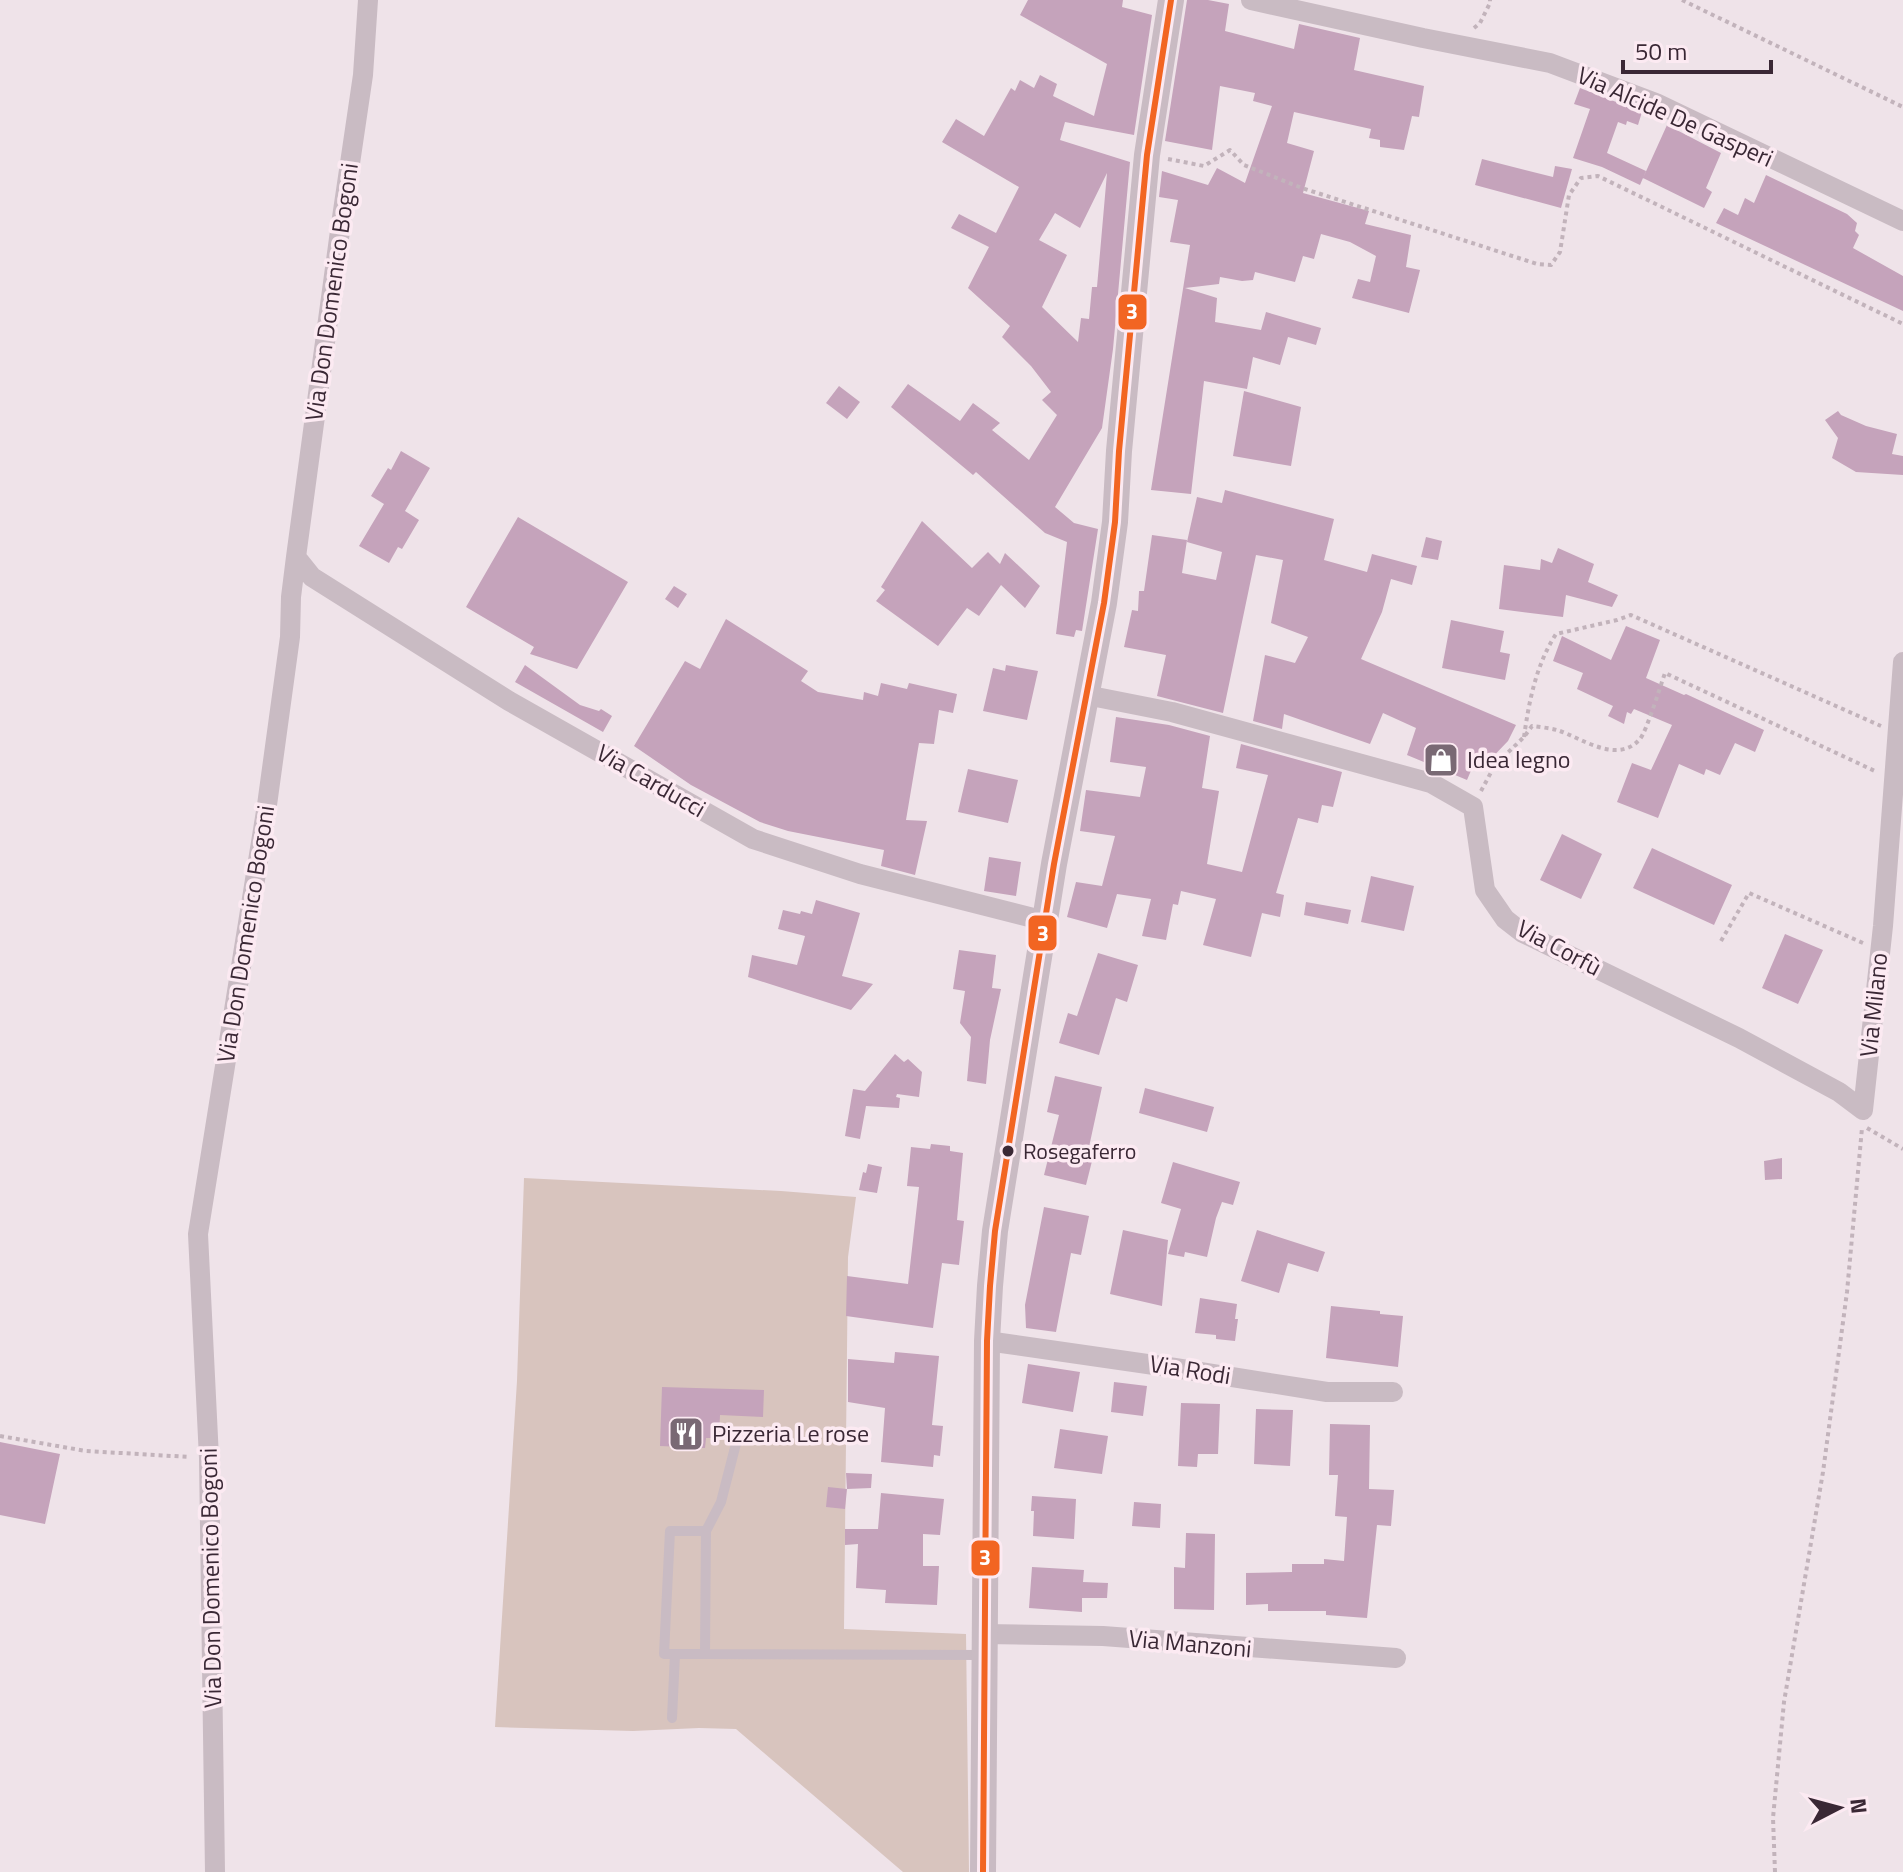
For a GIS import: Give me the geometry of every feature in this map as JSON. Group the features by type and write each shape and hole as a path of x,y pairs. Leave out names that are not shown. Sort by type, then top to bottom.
{"street":[{"name":"Via Don Domenico Bogoni","path":"215,1872 209,1458 198,1234 267,805 290,637 296,557 363,75 368,0"},
{"path":"983,1872 987,1341 995,1231 1056,850 1104,603 1115,522 1147,155 1171,0"},
{"name":"Via Alcide De Gasperi","path":"1251,0 1550,63 1656,103 1903,221"},
{"name":"Via Carducci","path":"296,557 312,577 509,701 753,839 860,874 1045,921"},
{"name":"Via Milano","path":"1863,1110 1880,950 1903,662"},
{"path":"1086,695 1172,712 1431,783 1473,807"},
{"name":"Via Corfù","path":"1473,807 1485,890 1505,919 1523,933 1739,1038 1839,1092 1863,1110"},
{"name":"Via Rodi","path":"987,1341 1327,1392 1393,1392"},
{"name":"Via Manzoni","path":"984,1645 1103,1636 1396,1658"}],"lane":[{"path":"705,1654 706,1531 721,1502 739,1432"},
{"path":"706,1531 670,1531 664,1654 984,1645"},
{"path":"672,1718 675,1654"}],"path":[{"path":"1682,0 1903,107"},
{"path":"1147,155 1204,166 1230,150 1244,165 1302,188 1537,264 1551,265 1560,252 1569,195 1581,178 1598,176 1903,324"},
{"path":"1524,737 1529,701 1545,651 1556,634 1631,615 1897,733"},
{"path":"1473,807 1495,765 1532,726 1555,729 1615,751 1630,746 1641,738 1665,673 1894,780"},
{"path":"1721,941 1749,893 1880,950"},
{"path":"1863,1110 1864,1126 1903,1149"},
{"path":"1775,1872 1773,1818 1784,1702 1823,1472 1847,1292 1863,1110"},
{"path":"0,1436 86,1451 209,1458"}],"shaded area":[{"path":"524,1178 856,1197 848,1257 844,1629 966,1634 969,1872 903,1872 736,1729 633,1731 495,1727 517,1381"}],"building":[{"path":"1028,0 1123,0 1122,7 1152,15 1134,135 1065,122 1060,140 1130,162 1113,349 1102,428 1055,507 1074,523 1098,529 1082,631 1076,630 1074,637 1056,634 1067,542 1045,533 976,472 973,475 891,407 908,384 960,421 973,403 1000,423 992,430 1029,460 1057,415 1042,400 1051,392 1002,337 1010,326 968,288 989,247 951,228 959,214 996,233 1019,187 942,142 956,119 984,136 1011,88 1015,91 1020,80 1034,88 1040,75 1057,84 1053,96 1094,116 1107,64 1020,15","holes":["1107,173 1097,287 1092,287 1089,319 1081,318 1078,342 1042,307 1067,255 1039,240 1055,213 1080,228"]},
{"path":"1187,0 1229,4 1225,31 1294,49 1299,24 1360,38 1354,70 1424,86 1419,117 1412,116 1404,150 1380,147 1380,140 1369,138 1371,129 1294,112 1287,143 1314,151 1303,193 1369,211 1365,224 1411,235 1406,267 1420,270 1409,313 1352,298 1358,279 1370,282 1376,256 1350,242 1321,234 1314,259 1303,256 1295,282 1255,272 1253,280 1220,277 1219,284 1185,288 1217,298 1215,322 1261,330 1266,312 1321,328 1316,345 1288,337 1280,365 1253,357 1247,389 1204,381 1191,494 1151,490 1190,245 1170,242 1178,200 1159,197 1162,171 1208,185 1217,168 1245,183 1272,106 1253,101 1255,93 1220,86 1212,150 1165,141"},
{"path":"1580,88 1642,112 1638,125 1618,122 1607,153 1646,171 1640,185 1602,167 1573,158 1590,109 1574,104"},
{"path":"1667,125 1721,153 1706,188 1712,192 1704,208 1643,178"},
{"path":"1482,159 1553,177 1555,166 1572,169 1561,208 1475,185"},
{"path":"1766,175 1847,214 1857,223 1855,231 1859,235 1853,248 1903,276 1903,311 1716,223 1724,208 1738,215 1745,198 1754,203"},
{"path":"839,386 860,402 847,419 826,403"},
{"path":"1244,391 1301,407 1291,466 1233,456"},
{"path":"1838,411 1866,426 1897,434 1892,454 1903,456 1903,475 1856,472 1832,458 1838,438 1825,420"},
{"path":"401,451 430,468 405,511 419,520 402,549 398,547 389,563 359,546 384,504 371,496"},
{"path":"1225,490 1334,519 1324,560 1367,572 1372,554 1417,566 1412,585 1391,579 1382,612 1361,659 1516,725 1508,741 1485,765 1476,759 1467,780 1407,755 1416,728 1383,713 1370,744 1284,714 1282,729 1253,721 1265,655 1295,663 1308,637 1271,623 1283,560 1256,555 1223,713 1157,696 1166,655 1124,647 1132,610 1138,611 1139,591 1144,591 1152,535 1187,540 1182,573 1216,580 1222,552 1187,542 1197,497 1222,503"},
{"path":"518,517 628,582 577,669 530,654 534,647 466,607"},
{"path":"922,521 972,568 988,552 1000,564 1005,553 1040,586 1025,608 1001,585 979,616 967,608 938,646 876,601 885,590 881,587"},
{"path":"1426,537 1442,541 1438,560 1421,557"},
{"path":"1558,548 1594,564 1588,582 1618,595 1612,607 1566,595 1563,617 1499,609 1504,565 1540,570 1541,559 1552,563"},
{"path":"674,586 687,594 678,608 665,599"},
{"path":"726,619 808,671 801,681 818,692 863,700 864,692 878,696 881,683 907,689 909,683 957,694 953,713 939,710 934,744 919,743 906,820 927,821 915,875 881,866 884,850 788,831 760,822 691,785 634,746 685,661 700,669"},
{"path":"1451,620 1504,631 1500,652 1510,654 1505,680 1442,668"},
{"path":"1626,626 1660,640 1646,678 1764,730 1755,752 1735,743 1720,775 1706,769 1704,775 1679,764 1658,818 1617,802 1632,763 1651,770 1672,725 1634,709 1631,714 1627,712 1624,724 1608,716 1613,706 1577,689 1583,673 1553,661 1562,636 1611,660"},
{"path":"525,665 580,705 601,709 612,716 603,732 515,682"},
{"path":"1006,665 1038,671 1027,720 983,711 993,668 1005,671"},
{"path":"1116,717 1169,725 1210,736 1202,788 1219,791 1207,864 1242,872 1268,775 1236,768 1241,744 1342,772 1333,807 1322,805 1318,823 1298,818 1276,893 1284,895 1280,917 1262,913 1251,957 1203,945 1216,899 1181,891 1178,905 1173,904 1166,940 1142,936 1151,899 1117,894 1107,928 1067,917 1076,882 1102,886 1115,836 1080,831 1086,790 1140,797 1146,767 1110,762"},
{"path":"968,769 1018,780 1008,823 958,812"},
{"path":"1562,834 1602,854 1581,899 1540,880"},
{"path":"1652,848 1732,885 1714,925 1633,888"},
{"path":"989,857 1021,862 1016,896 984,891"},
{"path":"1371,876 1414,886 1404,931 1361,922"},
{"path":"816,900 860,913 842,976 873,984 851,1010 748,977 752,955 797,965 805,936 778,929 783,910 812,914"},
{"path":"1306,902 1351,910 1348,924 1304,915"},
{"path":"1785,934 1823,950 1798,1004 1762,988"},
{"path":"959,950 996,955 992,988 1001,989 990,1040 986,1084 967,1081 971,1037 960,1023 965,991 953,989"},
{"path":"1098,953 1138,965 1127,1002 1116,998 1099,1055 1059,1043 1068,1013 1077,1016"},
{"path":"895,1054 904,1062 908,1059 922,1072 919,1097 897,1094 896,1097 900,1098 899,1108 866,1106 860,1139 845,1136 853,1089 865,1091"},
{"path":"1055,1076 1102,1087 1089,1147 1095,1149 1086,1185 1044,1175 1059,1115 1047,1112"},
{"path":"1145,1088 1214,1107 1207,1132 1139,1113"},
{"path":"931,1144 950,1146 950,1151 963,1153 957,1220 964,1221 959,1265 942,1263 933,1328 846,1316 847,1276 908,1284 919,1187 907,1186 911,1147 930,1149"},
{"path":"1782,1158 1782,1179 1765,1180 1764,1161"},
{"path":"1173,1162 1240,1182 1233,1205 1222,1202 1207,1257 1185,1252 1184,1257 1168,1254 1181,1209 1161,1203"},
{"path":"868,1164 882,1167 877,1193 859,1190"},
{"path":"1044,1207 1089,1216 1081,1255 1071,1253 1056,1332 1026,1328 1025,1305"},
{"path":"1123,1230 1168,1240 1162,1306 1110,1294"},
{"path":"1257,1230 1325,1252 1318,1272 1288,1263 1279,1293 1241,1281"},
{"path":"1200,1298 1237,1304 1235,1341 1195,1333"},
{"path":"1331,1306 1403,1316 1398,1367 1326,1358"},
{"path":"895,1352 939,1356 932,1425 943,1426 940,1456 934,1455 933,1467 881,1462 885,1408 848,1402 848,1359 894,1363"},
{"path":"1028,1364 1080,1372 1073,1412 1022,1403"},
{"path":"1114,1382 1147,1386 1143,1416 1111,1412"},
{"path":"662,1387 764,1390 763,1417 720,1415 719,1438 706,1438 705,1448 660,1446"},
{"path":"1181,1403 1220,1404 1218,1454 1198,1454 1197,1467 1178,1466"},
{"path":"1256,1409 1293,1410 1290,1466 1254,1464"},
{"path":"1330,1424 1370,1425 1369,1489 1394,1490 1391,1526 1377,1525 1367,1618 1326,1615 1326,1611 1268,1611 1268,1604 1246,1605 1246,1573 1292,1572 1292,1564 1324,1564 1324,1559 1344,1561 1347,1517 1335,1516 1338,1475 1329,1475"},
{"path":"1060,1429 1108,1436 1102,1474 1054,1468"},
{"path":"0,1442 60,1454 45,1524 0,1515"},
{"path":"846,1473 872,1474 871,1488 847,1489"},
{"path":"828,1487 847,1489 845,1509 826,1507"},
{"path":"881,1493 944,1499 940,1535 923,1534 923,1566 939,1566 937,1605 885,1603 886,1590 856,1588 858,1544 845,1545 845,1529 878,1529"},
{"path":"1032,1496 1076,1499 1074,1539 1033,1536"},
{"path":"1134,1502 1161,1504 1160,1528 1132,1526"},
{"path":"1186,1533 1215,1534 1214,1610 1174,1609 1174,1567 1185,1568"},
{"path":"1032,1567 1084,1570 1083,1582 1108,1583 1107,1598 1082,1598 1082,1612 1029,1608"}],"transit line":[{"name":"3","path":"983,1872 987,1341 995,1231 1054,864 1104,603 1115,522 1147,155 1171,0"}],"place":[{"name":"Idea legno","path":"1441,760"},
{"name":"Rosegaferro","path":"1008,1151"},
{"name":"Pizzeria Le rose","path":"686,1434"}]}
